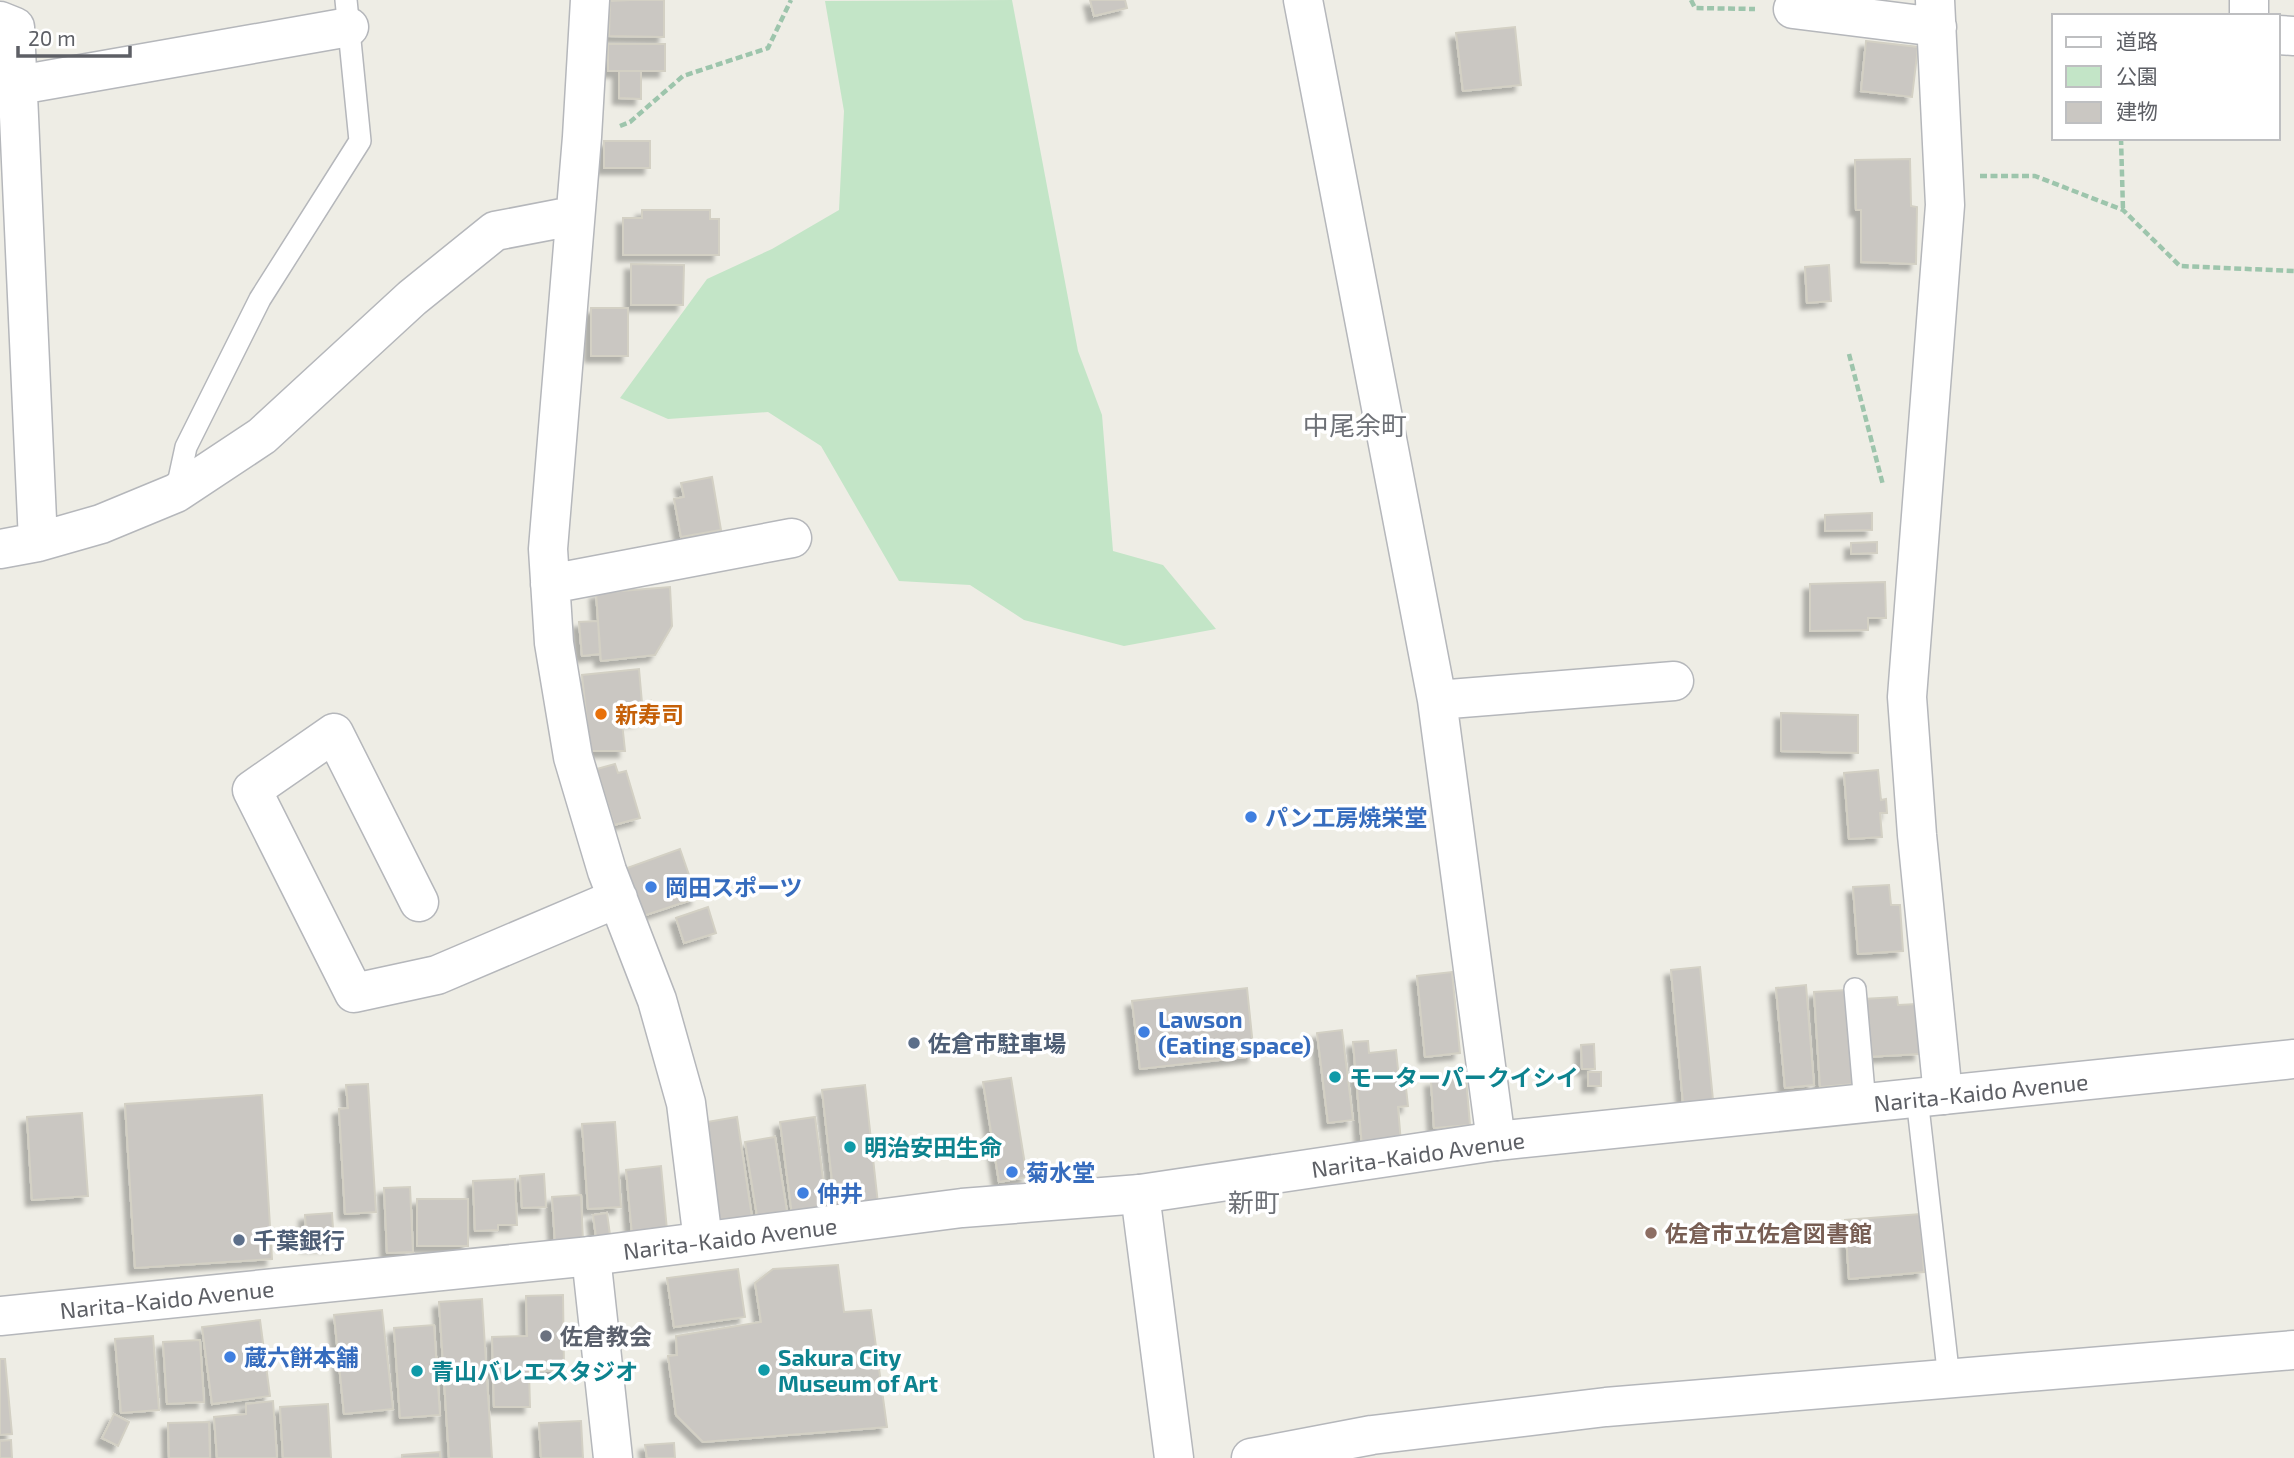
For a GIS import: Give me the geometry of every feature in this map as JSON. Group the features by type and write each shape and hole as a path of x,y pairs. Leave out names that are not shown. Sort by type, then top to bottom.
{"street":[{"path":"590,0 582,137 573,216 548,549 554,643 573,757 618,898 657,1000 686,1103 703,1241"},
{"path":"1303,0 1437,700 1496,1141"},
{"path":"1793,9 1936,13 1945,205 1908,696 1930,1097"},
{"path":"19,85 347,13"},
{"path":"0,22 15,27 38,542"},
{"path":"0,549 38,542 101,524 176,493 262,436 412,298 495,231 573,216"},
{"path":"550,583 792,538"},
{"path":"1437,700 1674,681"},
{"path":"419,902 334,733 252,790 354,993 437,975 618,898"},
{"name":"Narita-Kaido Avenue","path":"0,1316 591,1256 962,1208 1140,1194 1496,1141 2294,1059"},
{"path":"1140,1194 1174,1458"},
{"path":"591,1256 613,1458"},
{"path":"1251,1458 1405,1444 1606,1407 2294,1350"}],"lane":[{"path":"176,493 186,447 260,299 360,141 347,13"},
{"path":"1855,989 1865,1104"},
{"path":"1930,1097 1950,1379"}],"path":[{"path":"582,137 630,122 683,76 768,48 791,0"},
{"path":"1691,0 1695,8 1793,9"},
{"path":"2121,140 2123,210"},
{"path":"1944,176 2035,176 2123,210 2180,266 2294,271"}],"green space":[{"path":"1012,0 1078,351 1102,415 1113,551 1163,565 1216,629 1124,646 1024,620 970,585 899,581 821,446 768,412 668,419 620,398 707,279 772,249 839,210 844,111 825,1"}],"building":[{"path":"664,0 664,37 609,36 610,1"},
{"path":"1090,0 1125,0 1127,8 1094,16"},
{"path":"1515,27 1521,85 1463,91 1456,33"},
{"path":"1866,41 1918,47 1912,97 1861,91"},
{"path":"608,44 665,44 665,71 608,71"},
{"path":"619,71 641,71 641,99 619,98"},
{"path":"604,141 650,141 650,168 604,168"},
{"path":"1910,159 1911,206 1917,207 1916,264 1861,262 1861,210 1856,210 1855,160"},
{"path":"642,210 710,210 710,219 719,219 719,255 623,255 623,218 642,218"},
{"path":"631,264 684,265 683,305 631,305"},
{"path":"1829,265 1831,301 1807,303 1805,267"},
{"path":"591,308 628,308 628,356 591,356"},
{"path":"712,477 721,530 681,537 674,499 684,497 681,483"},
{"path":"1872,513 1872,530 1825,531 1825,515"},
{"path":"1877,542 1877,553 1851,554 1851,543"},
{"path":"1885,582 1886,618 1868,618 1868,630 1810,631 1810,584"},
{"path":"670,587 672,626 655,655 601,661 596,593"},
{"path":"598,621 600,654 582,656 579,622"},
{"path":"639,669 642,703 650,701 640,720 622,722 625,751 590,751 582,675"},
{"path":"1781,713 1858,715 1858,753 1781,751"},
{"path":"615,764 618,773 626,771 640,818 614,825 597,769"},
{"path":"1878,770 1881,800 1886,799 1887,813 1880,813 1882,837 1849,839 1844,773"},
{"path":"680,849 697,898 643,916 627,868"},
{"path":"1889,885 1891,905 1900,905 1903,951 1858,954 1853,887"},
{"path":"708,907 716,933 684,943 676,918"},
{"path":"1700,967 1713,1100 1683,1103 1671,970"},
{"path":"1452,972 1460,1053 1425,1057 1417,976"},
{"path":"1806,985 1814,1085 1785,1088 1776,988"},
{"path":"1247,988 1254,1056 1140,1069 1132,1001"},
{"path":"1847,990 1854,1084 1820,1087 1814,992"},
{"path":"1897,997 1898,1005 1917,1004 1920,1054 1866,1057 1863,999"},
{"name":"モーターパークイシイ","path":"1342,1030 1353,1120 1328,1123 1317,1033"},
{"path":"1368,1041 1369,1053 1396,1050 1399,1079 1405,1079 1408,1106 1398,1107 1401,1143 1362,1147 1353,1042"},
{"path":"1594,1044 1595,1069 1582,1069 1581,1045"},
{"path":"1588,1072 1601,1072 1601,1086 1588,1086"},
{"path":"1011,1078 1027,1177 999,1182 983,1082"},
{"path":"1466,1078 1470,1125 1434,1128 1431,1081"},
{"path":"368,1084 376,1212 345,1214 339,1109 348,1108 346,1085"},
{"name":"明治安田生命","path":"865,1085 878,1204 835,1208 822,1090"},
{"path":"262,1095 272,1259 135,1268 125,1104"},
{"path":"82,1113 88,1196 32,1200 27,1117"},
{"path":"737,1117 752,1217 717,1222 701,1123"},
{"path":"815,1117 827,1210 792,1215 780,1122"},
{"path":"615,1122 621,1207 588,1209 582,1124"},
{"path":"775,1137 787,1211 757,1216 745,1142"},
{"path":"661,1166 667,1230 632,1234 626,1170"},
{"path":"544,1174 546,1207 522,1208 520,1176"},
{"path":"515,1179 517,1225 498,1225 498,1230 475,1231 473,1181"},
{"path":"410,1187 413,1252 387,1253 384,1188"},
{"path":"581,1195 583,1241 555,1243 552,1197"},
{"path":"417,1199 468,1199 468,1246 417,1246"},
{"path":"332,1213 334,1245 307,1246 305,1215"},
{"path":"607,1213 610,1235 596,1237 593,1215"},
{"path":"1920,1214 1924,1272 1849,1279 1845,1220"},
{"path":"838,1265 844,1312 871,1310 887,1427 703,1442 676,1415 668,1356 677,1355 676,1336 761,1322 755,1283 773,1269"},
{"path":"738,1269 745,1317 674,1327 667,1278"},
{"path":"563,1295 564,1370 529,1371 530,1407 494,1407 492,1337 527,1336 526,1296"},
{"path":"482,1299 492,1458 449,1458 439,1302"},
{"path":"382,1310 393,1409 344,1414 334,1315"},
{"path":"260,1320 270,1396 212,1404 202,1327"},
{"name":"青山バレエスタジオ","path":"434,1325 440,1415 400,1418 394,1328"},
{"path":"153,1336 159,1410 121,1413 115,1339"},
{"path":"200,1340 204,1402 167,1404 163,1342"},
{"path":"0,1359 5,1359 12,1434 0,1435"},
{"path":"273,1401 277,1458 217,1458 214,1417 246,1414 246,1404"},
{"path":"328,1404 331,1458 283,1458 280,1407"},
{"path":"114,1414 129,1422 118,1446 102,1438"},
{"path":"581,1421 583,1458 541,1458 539,1423"},
{"path":"209,1422 210,1458 169,1458 168,1423"},
{"path":"11,1440 12,1458 0,1458 0,1441"},
{"path":"674,1443 675,1458 647,1458 645,1445"},
{"path":"440,1452 440,1458 402,1458 402,1455"}],"place":[{"name":"新寿司","path":"601,714"},
{"name":"パン工房焼栄堂","path":"1251,817"},
{"name":"岡田スポーツ","path":"651,887"},
{"name":"Lawson (Eating space)","path":"1144,1032"},
{"name":"佐倉市駐車場","path":"914,1043"},
{"name":"モーターパークイシイ","path":"1335,1077"},
{"name":"明治安田生命","path":"850,1147"},
{"name":"菊水堂","path":"1012,1172"},
{"name":"仲井","path":"803,1193"},
{"name":"佐倉市立佐倉図書館","path":"1651,1233"},
{"name":"千葉銀行","path":"239,1240"},
{"name":"佐倉教会","path":"546,1336"},
{"name":"蔵六餅本舗","path":"230,1357"},
{"name":"Sakura City Museum of Art","path":"764,1370"},
{"name":"青山バレエスタジオ","path":"417,1371"}],"district":[{"name":"中尾余町","path":"1355,424"},
{"name":"新町","path":"1254,1201"}]}
